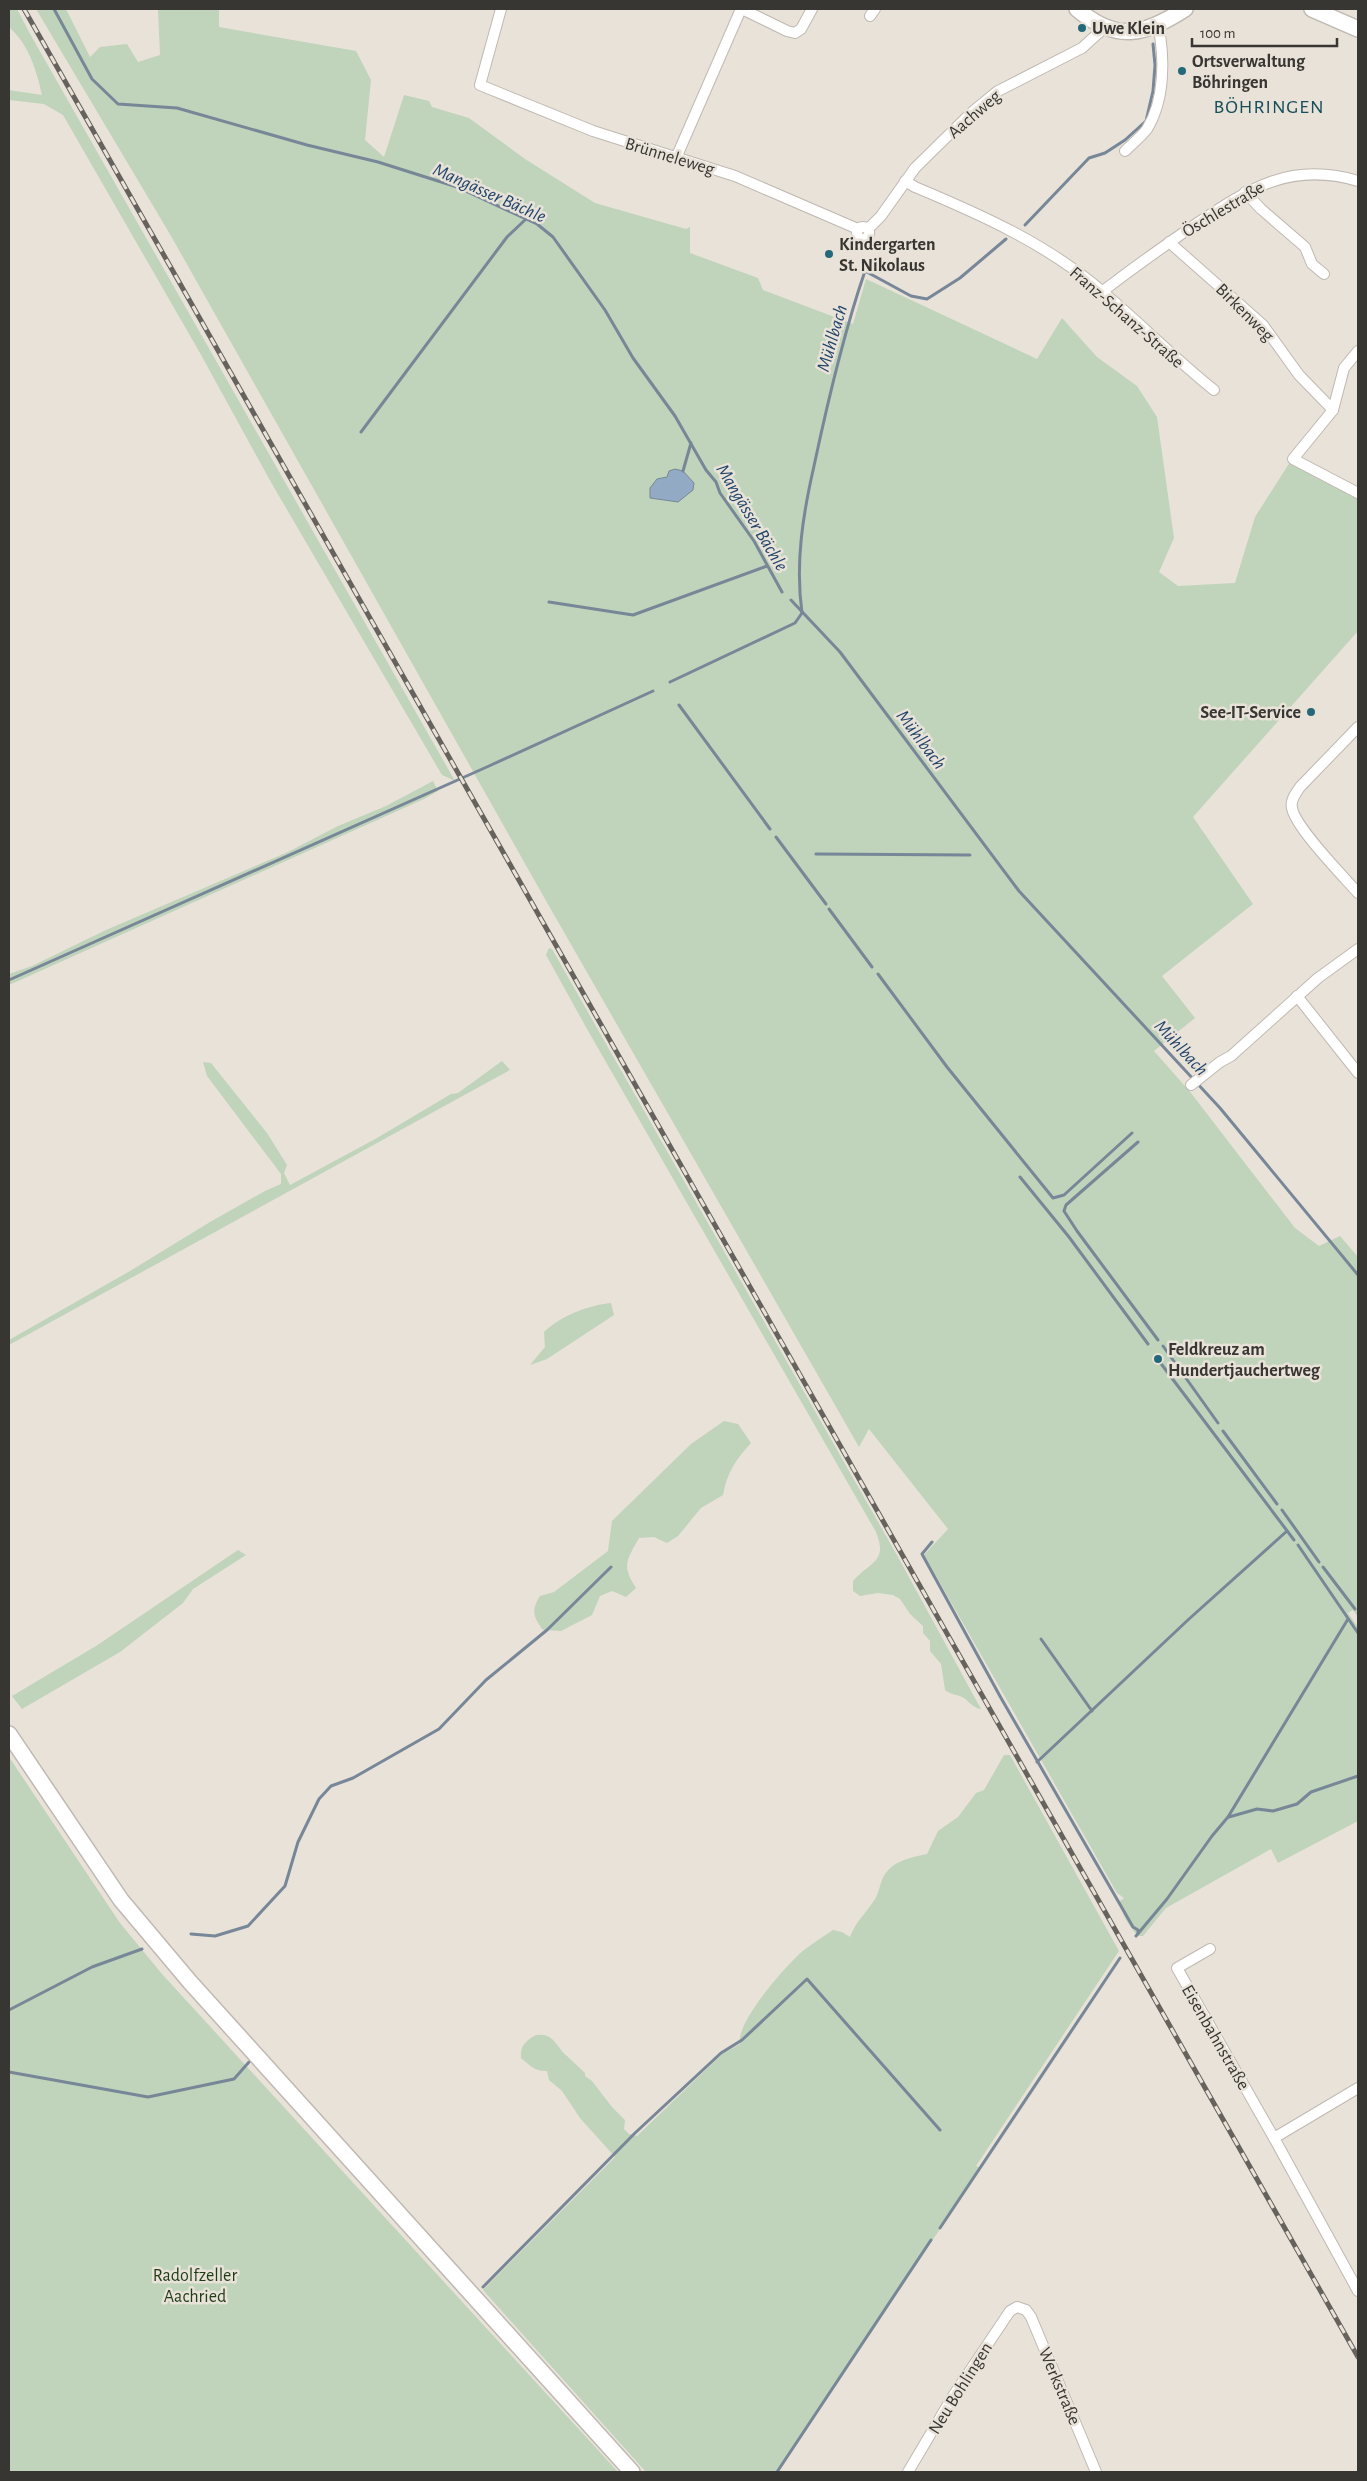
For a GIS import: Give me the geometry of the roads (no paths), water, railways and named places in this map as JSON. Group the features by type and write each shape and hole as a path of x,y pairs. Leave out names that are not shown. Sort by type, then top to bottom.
{"main road":[{"path":"1077,9 1104,28 1130,32 1185,9"},
{"path":"1312,9 1358,29"},
{"path":"9,1734 121,1900 190,1982 632,2472"}],"street":[{"name":"Brünneleweg","path":"501,9 480,85 594,132 735,176 863,229"},
{"path":"676,158 742,9 791,33 801,29 812,9"},
{"path":"1125,151 1146,130 1154,112 1160,88 1164,17"},
{"name":"Aachweg","path":"863,229 881,216 905,181 971,113 998,91 1082,48 1104,28"},
{"name":"Öschlestraße","path":"1103,291 1170,242 1245,192 1269,181 1308,174 1336,176 1358,181"},
{"name":"Franz-Schanz-Straße","path":"905,181 1024,236 1103,291 1186,368 1214,390"},
{"path":"1245,192 1261,209 1305,247 1312,264 1324,274"},
{"name":"Birkenweg","path":"1170,242 1263,326 1299,376 1333,410"},
{"path":"1358,352 1344,368 1333,410 1293,459 1358,493"},
{"path":"1358,727 1300,787 1294,796 1291,806 1295,817 1304,830 1358,893"},
{"path":"1194,1082 1231,1056 1297,996 1358,949"},
{"path":"1297,996 1358,1074"},
{"name":"Eisenbahnstraße","path":"1210,1949 1177,1968 1274,2138 1358,2291"},
{"path":"1274,2138 1358,2088"},
{"name":"Neu Bohlingen","path":"908,2472 1010,2311 1017,2307"},
{"name":"Werkstraße","path":"1017,2307 1026,2310 1031,2317 1096,2472"}],"water":[{"path":"675,469 683,471 694,483 693,490 678,502 650,498 650,488 657,479 667,477 669,471"}],"waterway":[{"name":"Mangässer Bächle","path":"54,9 92,79 118,104 177,108 307,145 378,162 457,187 537,224 553,237 605,310 633,358 675,416 706,470 716,482 720,493 754,541 782,592"},
{"name":"Mühlbach","path":"1025,225 1089,158 1105,153 1125,140 1146,121 1153,91 1155,65 1153,44"},
{"path":"361,432 507,237 526,219"},
{"name":"Mühlbach","path":"802,613 799,576 806,502 836,368 865,271 911,296 927,299 960,278 1006,239"},
{"path":"683,471 691,443"},
{"path":"549,602 633,615 767,566"},
{"name":"Mühlbach","path":"791,600 840,652 1019,891 1220,1108 1358,1275"},
{"path":"670,682 795,623 802,613"},
{"path":"9,980 653,691"},
{"path":"679,705 770,829"},
{"path":"776,837 826,904"},
{"path":"816,854 970,855"},
{"path":"829,909 872,967"},
{"path":"878,974 947,1067 1053,1198 1064,1195 1132,1133"},
{"path":"1138,1142 1066,1205 1064,1211 1158,1340"},
{"path":"1020,1177 1069,1237 1148,1344"},
{"path":"1163,1346 1218,1423"},
{"path":"1159,1361 1294,1540"},
{"path":"1223,1431 1277,1504"},
{"path":"1282,1510 1319,1562"},
{"path":"1037,1762 1189,1619 1287,1531"},
{"path":"932,1542 922,1554 1001,1698 1133,1927 1138,1930 1138,1933"},
{"path":"1298,1545 1358,1633"},
{"path":"191,1934 215,1936 248,1926 285,1886 298,1842 319,1799 331,1786 353,1778 439,1729 486,1680 547,1630 611,1567"},
{"path":"1323,1567 1355,1609"},
{"path":"1136,1936 1167,1899 1228,1817 1348,1619"},
{"path":"1041,1639 1092,1711"},
{"path":"1229,1817 1257,1809 1273,1811 1297,1804 1311,1792 1358,1776"},
{"path":"9,2010 92,1967 142,1949"},
{"path":"940,2228 1120,1958"},
{"path":"483,2287 635,2133 721,2053 742,2040 807,1979 940,2130"},
{"path":"9,2072 148,2097 234,2079 249,2062"},
{"path":"777,2472 931,2240"}],"railway":[{"path":"24,9 1358,2357"}],"place":[{"name":"Uwe Klein","path":"1082,28"},
{"name":"Ortsverwaltung Böhringen","path":"1182,71"},
{"name":"Kindergarten St. Nikolaus","path":"829,254"},
{"name":"See-IT-Service","path":"1311,712"},
{"name":"Feldkreuz am Hundertjauchertweg","path":"1158,1359"}],"district":[{"name":"BÖHRINGEN","path":"1269,106"}],"park label":[{"name":"Radolfzeller Aachried","path":"195,2285"}]}
